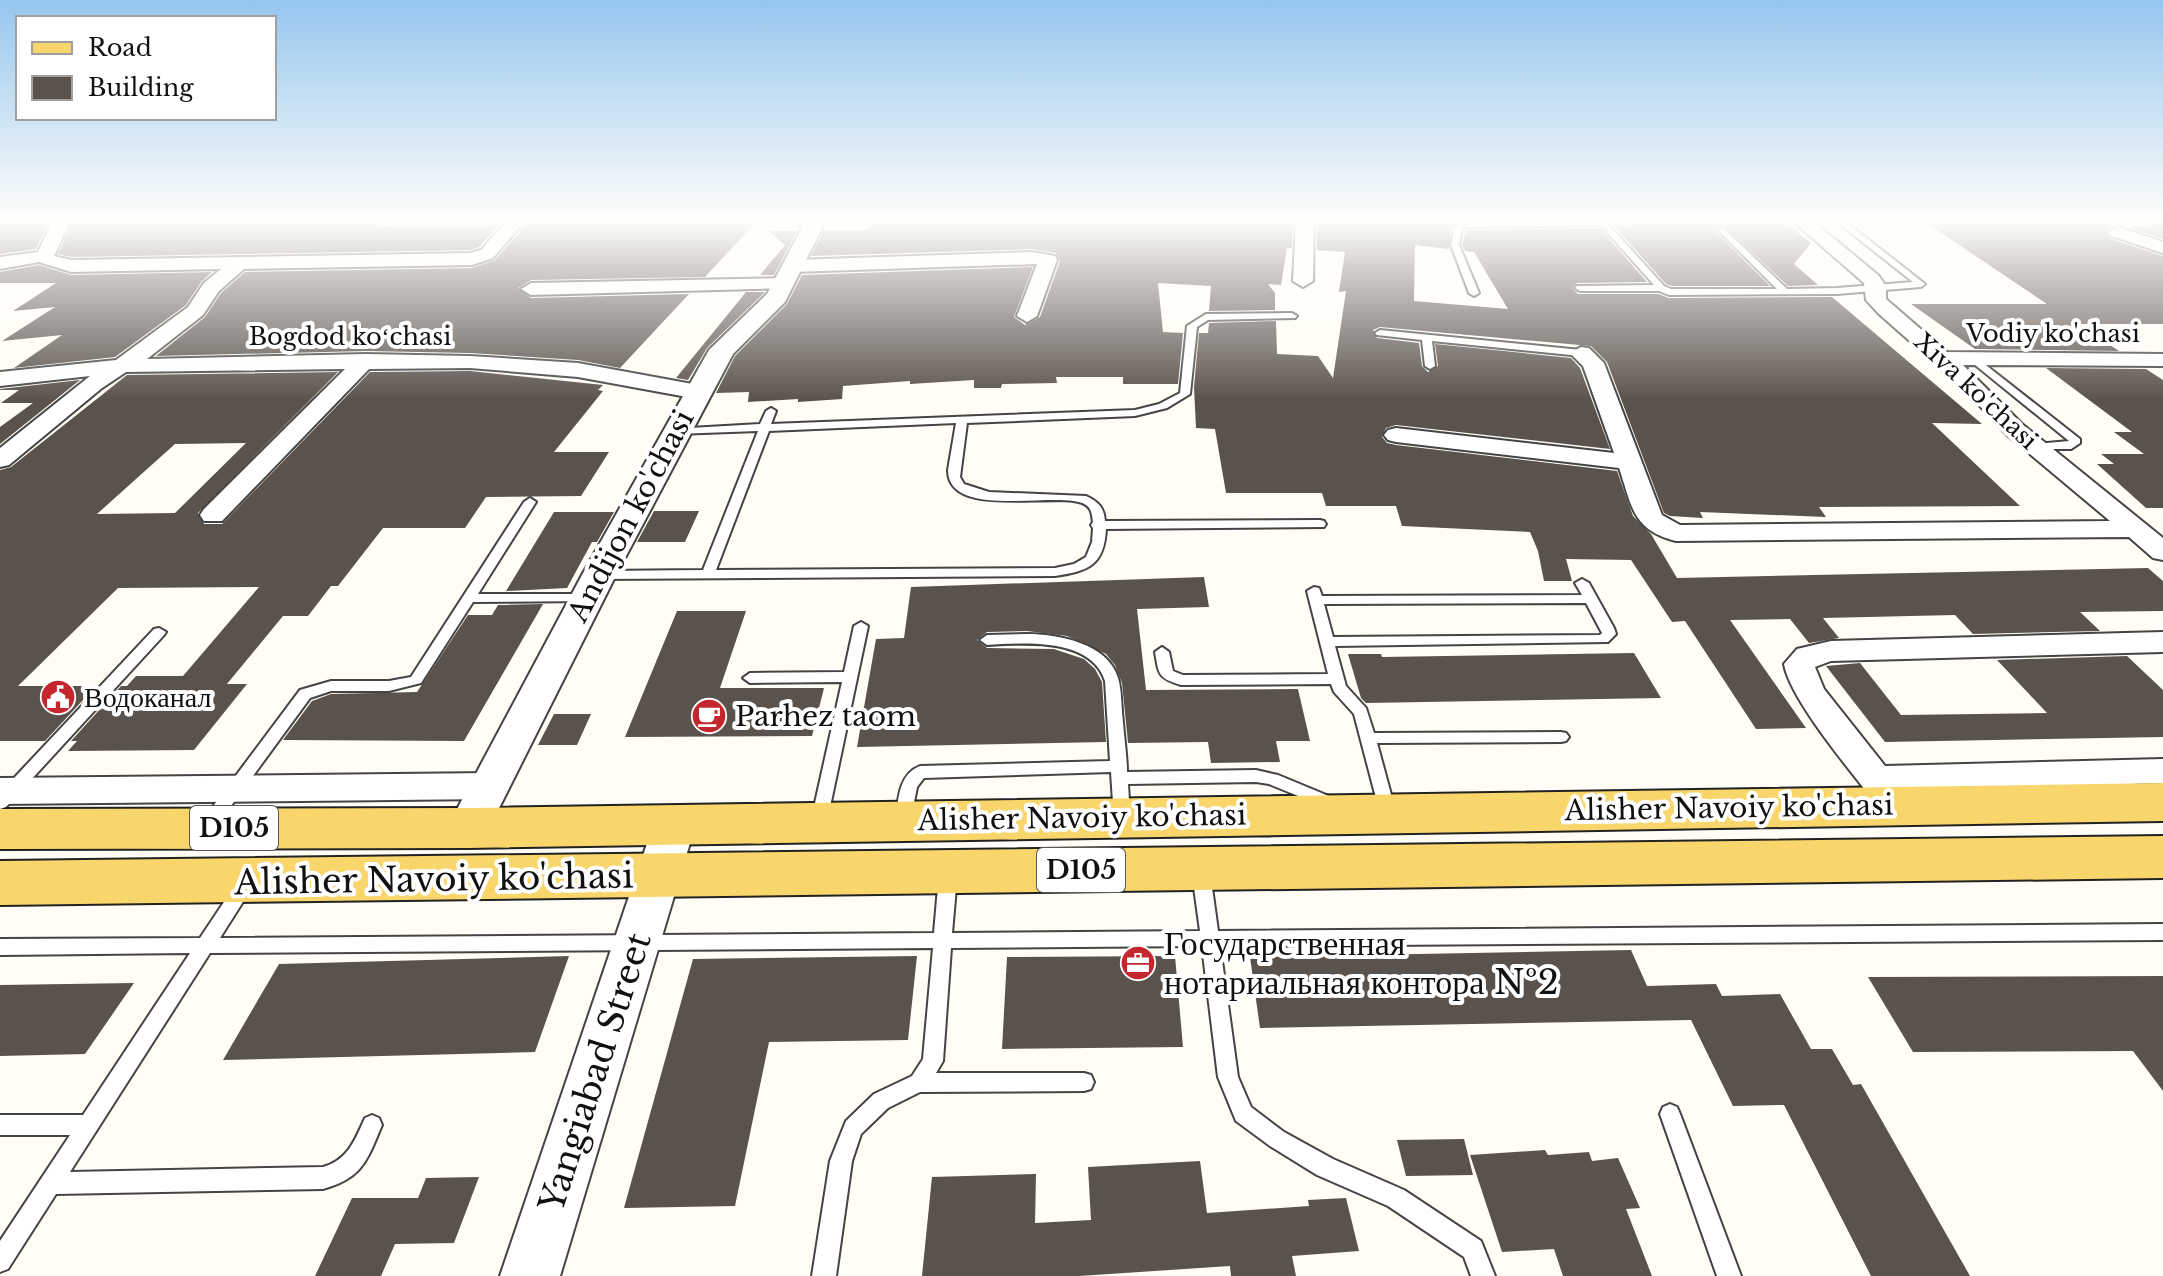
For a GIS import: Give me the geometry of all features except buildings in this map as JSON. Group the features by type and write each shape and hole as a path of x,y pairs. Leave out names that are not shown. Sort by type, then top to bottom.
{"main road":[{"name":"Alisher Navoiy ko'chasi","path":"3,803 220,808 479,807 675,823 904,821 1120,787 1372,814 1886,792 2163,802"},
{"name":"Alisher Navoiy ko'chasi","path":"0,883 2163,857"}],"street":[{"path":"0,460 118,366 137,356 196,311 217,282"},
{"path":"531,289 668,282"},
{"name":"Andijon ko'chasi","path":"479,807 675,431 722,350 777,297 785,282"},
{"path":"1027,316 1040,282"},
{"name":"Xiva ko'chasi","path":"1871,282 1876,286 1876,300 2036,447 2163,552"},
{"path":"1581,353 1593,363 1649,516 1654,523 1676,533 2134,529"},
{"name":"Vodiy ko'chasi","path":"1942,358 2163,360"},
{"path":"213,515 366,360"},
{"name":"Bogdod koʻchasi","path":"0,379 118,366 366,360 470,362 578,370 698,392"},
{"path":"1396,435 1629,462"},
{"path":"2163,642 1831,651 1808,656 1799,664 1801,675 1812,695 1886,792 2163,771"},
{"name":"Yangiabad Street","path":"530,1276 675,823"}],"lane":[{"path":"1469,282 1474,293"},
{"path":"1655,282 1661,288"},
{"path":"1775,282 1785,292"},
{"path":"1580,288 1661,288 1676,293 1785,292 1921,284 1918,282"},
{"path":"675,431 1107,416 1163,406 1185,394 1195,321 1206,317 1292,316"},
{"path":"1380,333 1581,353"},
{"path":"1427,338 1430,366"},
{"path":"1973,358 2076,441 2071,446 2036,447"},
{"path":"708,574 771,411"},
{"path":"470,598 708,574 1055,572 1075,569 1092,560 1098,547 1094,506 1082,499 985,497 959,488 954,479 962,421"},
{"path":"220,808 305,694 325,687 394,686 416,680 530,502"},
{"path":"1097,525 1320,524"},
{"path":"1327,642 1603,639 1609,634 1607,628 1582,583"},
{"path":"1372,814 1368,738 1361,712 1339,688 1315,596 1591,599"},
{"path":"819,822 861,626"},
{"path":"3,803 159,632"},
{"path":"987,640 1059,639 1106,666 1112,681 1120,787"},
{"path":"1162,652 1166,674 1181,680 1337,679"},
{"path":"750,678 849,677"},
{"path":"1368,738 1561,737"},
{"path":"1201,868 1228,1077 1243,1114 1325,1167 1396,1198 1473,1249 1483,1276"},
{"path":"919,1083 933,1061 948,872"},
{"path":"0,1261 247,881"},
{"path":"0,947 205,948 636,941 2163,932"},
{"path":"824,1276 841,1161 853,1128 881,1101 919,1083 1084,1082"},
{"path":"1670,1114 1729,1276"},
{"path":"0,1125 88,1125"},
{"path":"51,1183 323,1178 342,1174 355,1162 372,1125"}],"place":[{"name":"Водоканал","path":"58,697"},
{"name":"Parhez taom","path":"709,716"},
{"name":"Государственная нотариальная контора №2","path":"1138,963"}]}
